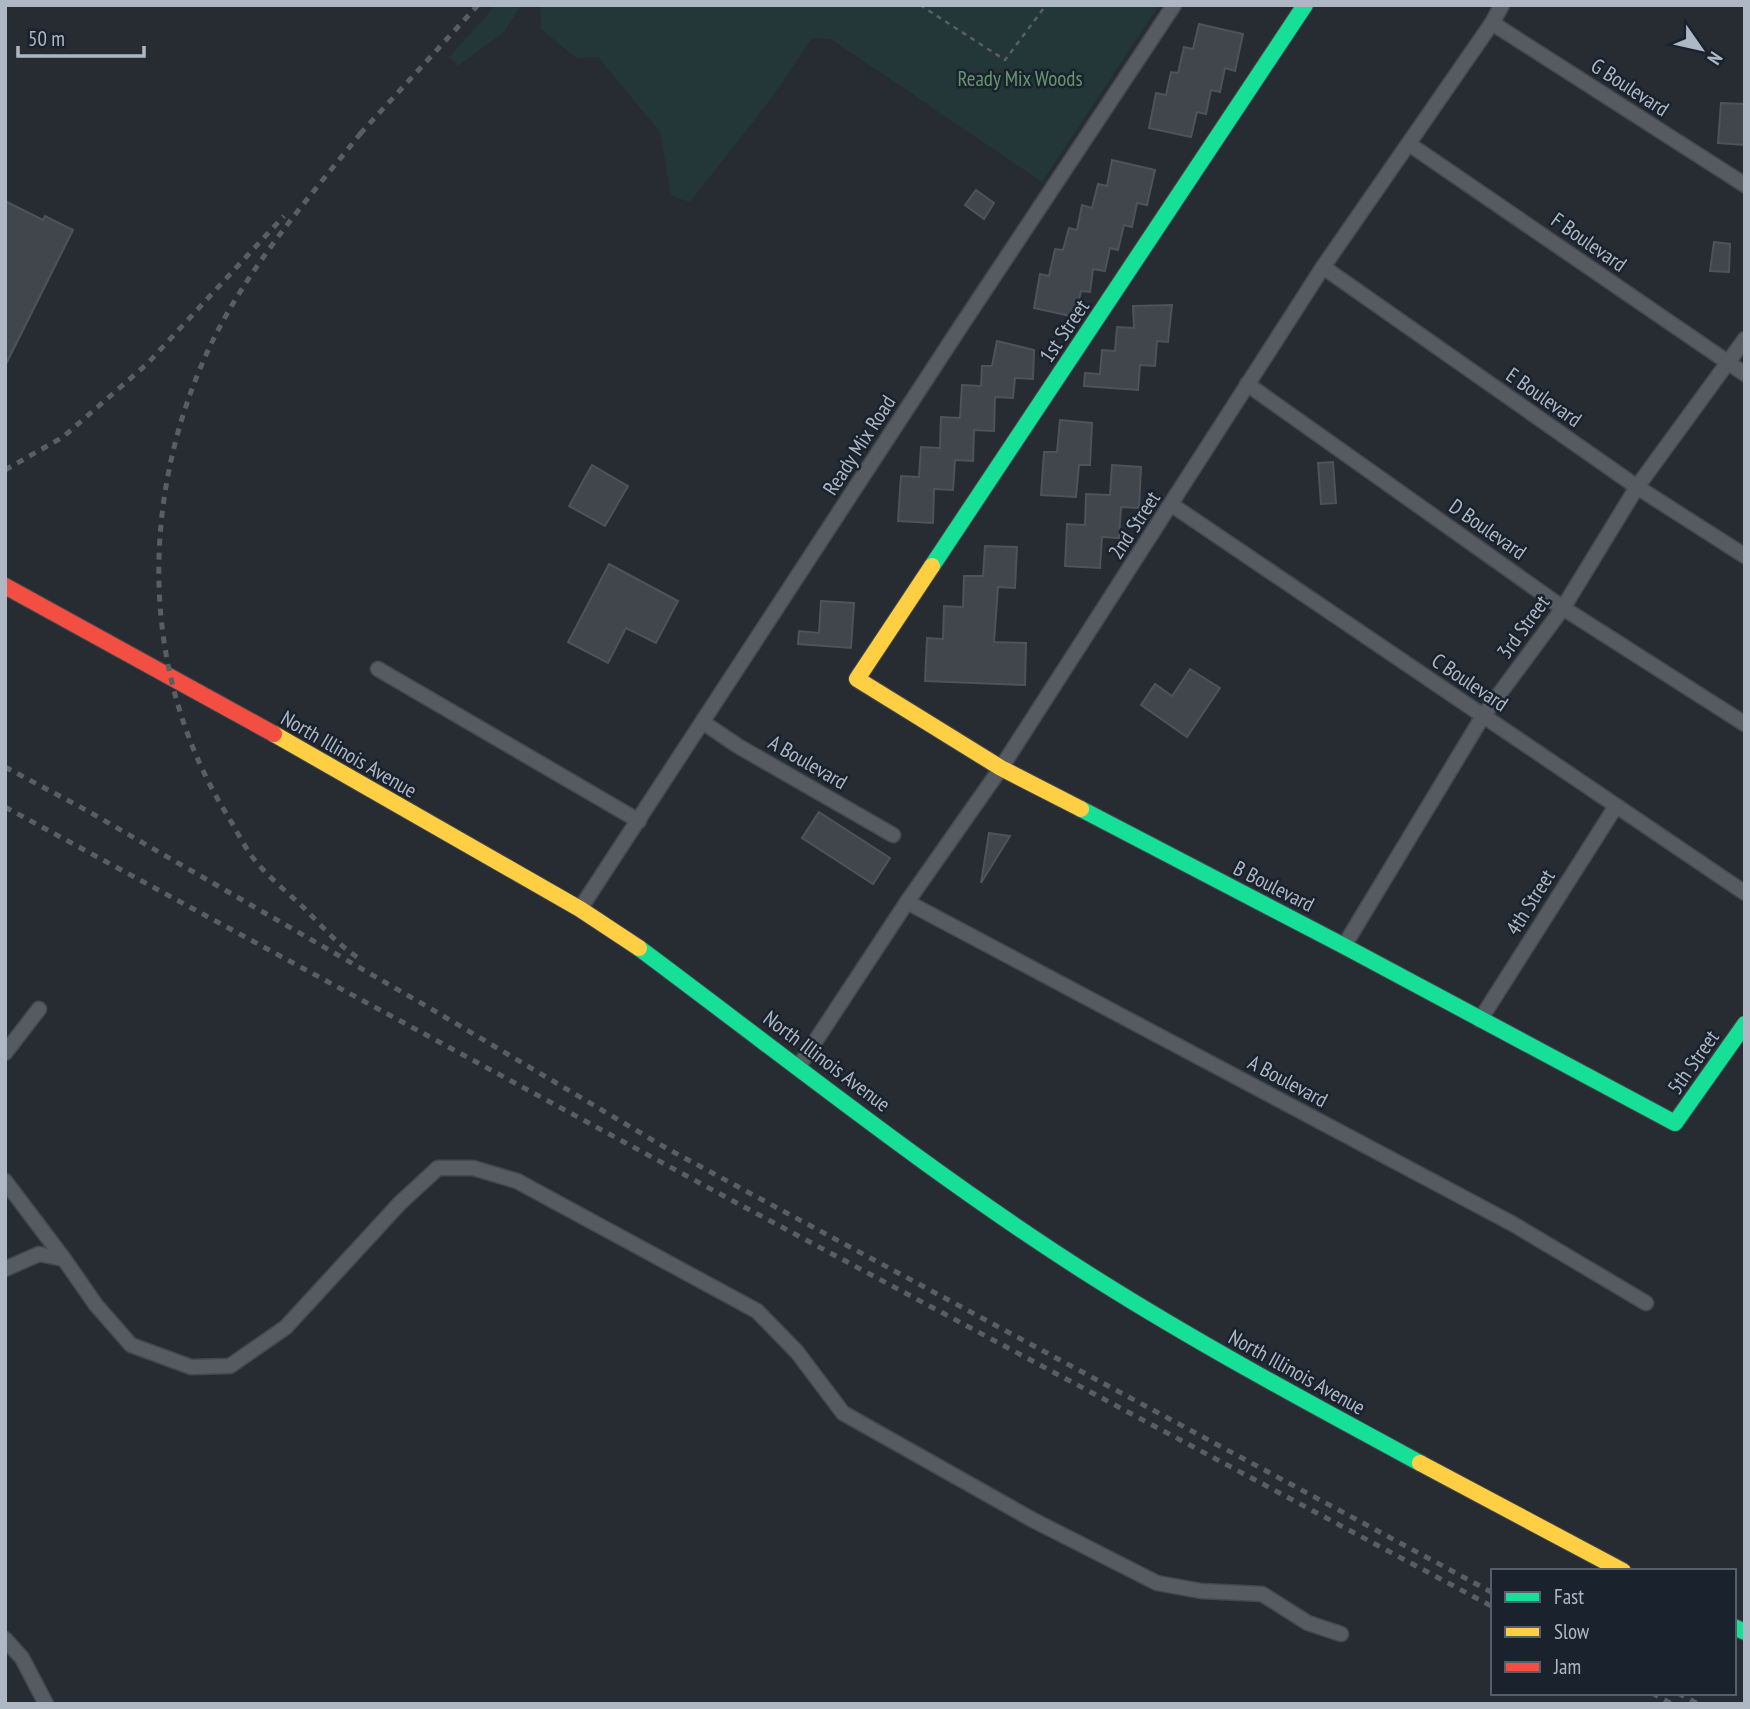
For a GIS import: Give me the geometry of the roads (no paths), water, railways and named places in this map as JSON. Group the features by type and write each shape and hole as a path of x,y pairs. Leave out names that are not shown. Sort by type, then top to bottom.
{"main road":[{"name":"1st Street","path":"857,679 1305,5"},
{"name":"North Illinois Avenue","path":"5,586 215,701 619,933 996,1213 1114,1290 1225,1357 1619,1569"},
{"name":"B Boulevard","path":"857,679 1002,768 1344,946 1675,1124"},
{"name":"5th Street","path":"1675,1124 1745,1024"}],"street":[{"name":"Ready Mix Road","path":"580,909 1174,5"},
{"name":"2nd Street","path":"799,1066 907,902 1002,768 1247,384 1502,5"},
{"name":"G Boulevard","path":"1492,23 1745,186"},
{"name":"F Boulevard","path":"1409,144 1745,374"},
{"name":"E Boulevard","path":"1324,267 1637,487 1745,556"},
{"name":"3rd Street","path":"1344,946 1483,716 1563,608 1637,487 1745,339"},
{"name":"D Boulevard","path":"1247,384 1563,608 1745,724"},
{"name":"C Boulevard","path":"1172,505 1745,893"},
{"path":"378,669 639,821"},
{"name":"A Boulevard","path":"704,723 738,746 893,835"},
{"name":"4th Street","path":"1480,1020 1616,806"},
{"name":"A Boulevard","path":"907,902 1513,1224 1646,1303"},
{"path":"5,1053 39,1009"},
{"path":"5,1181 96,1305 131,1345 191,1367 230,1366 286,1327 400,1203 438,1168 473,1168 517,1181 757,1311 797,1352 843,1413 1033,1520 1157,1583 1201,1591 1262,1594 1308,1623 1341,1634"},
{"path":"5,1269 38,1254 64,1259"},
{"path":"5,1639 22,1658 46,1704"}],"railway":[{"path":"360,134 478,5"},
{"path":"357,957 262,869 249,853 229,818 200,764 179,708 165,650 159,591 160,531 169,472 183,414 205,357 220,326 257,266 365,128"},
{"path":"5,470 63,437 147,364 284,216"},
{"path":"5,767 86,810 428,1007 666,1148 1491,1592"},
{"path":"5,807 733,1201 1491,1606"},
{"path":"1656,1695 1672,1704"},
{"path":"1682,1695 1698,1704"}],"park label":[{"name":"Ready Mix Woods","path":"1020,78"}]}
